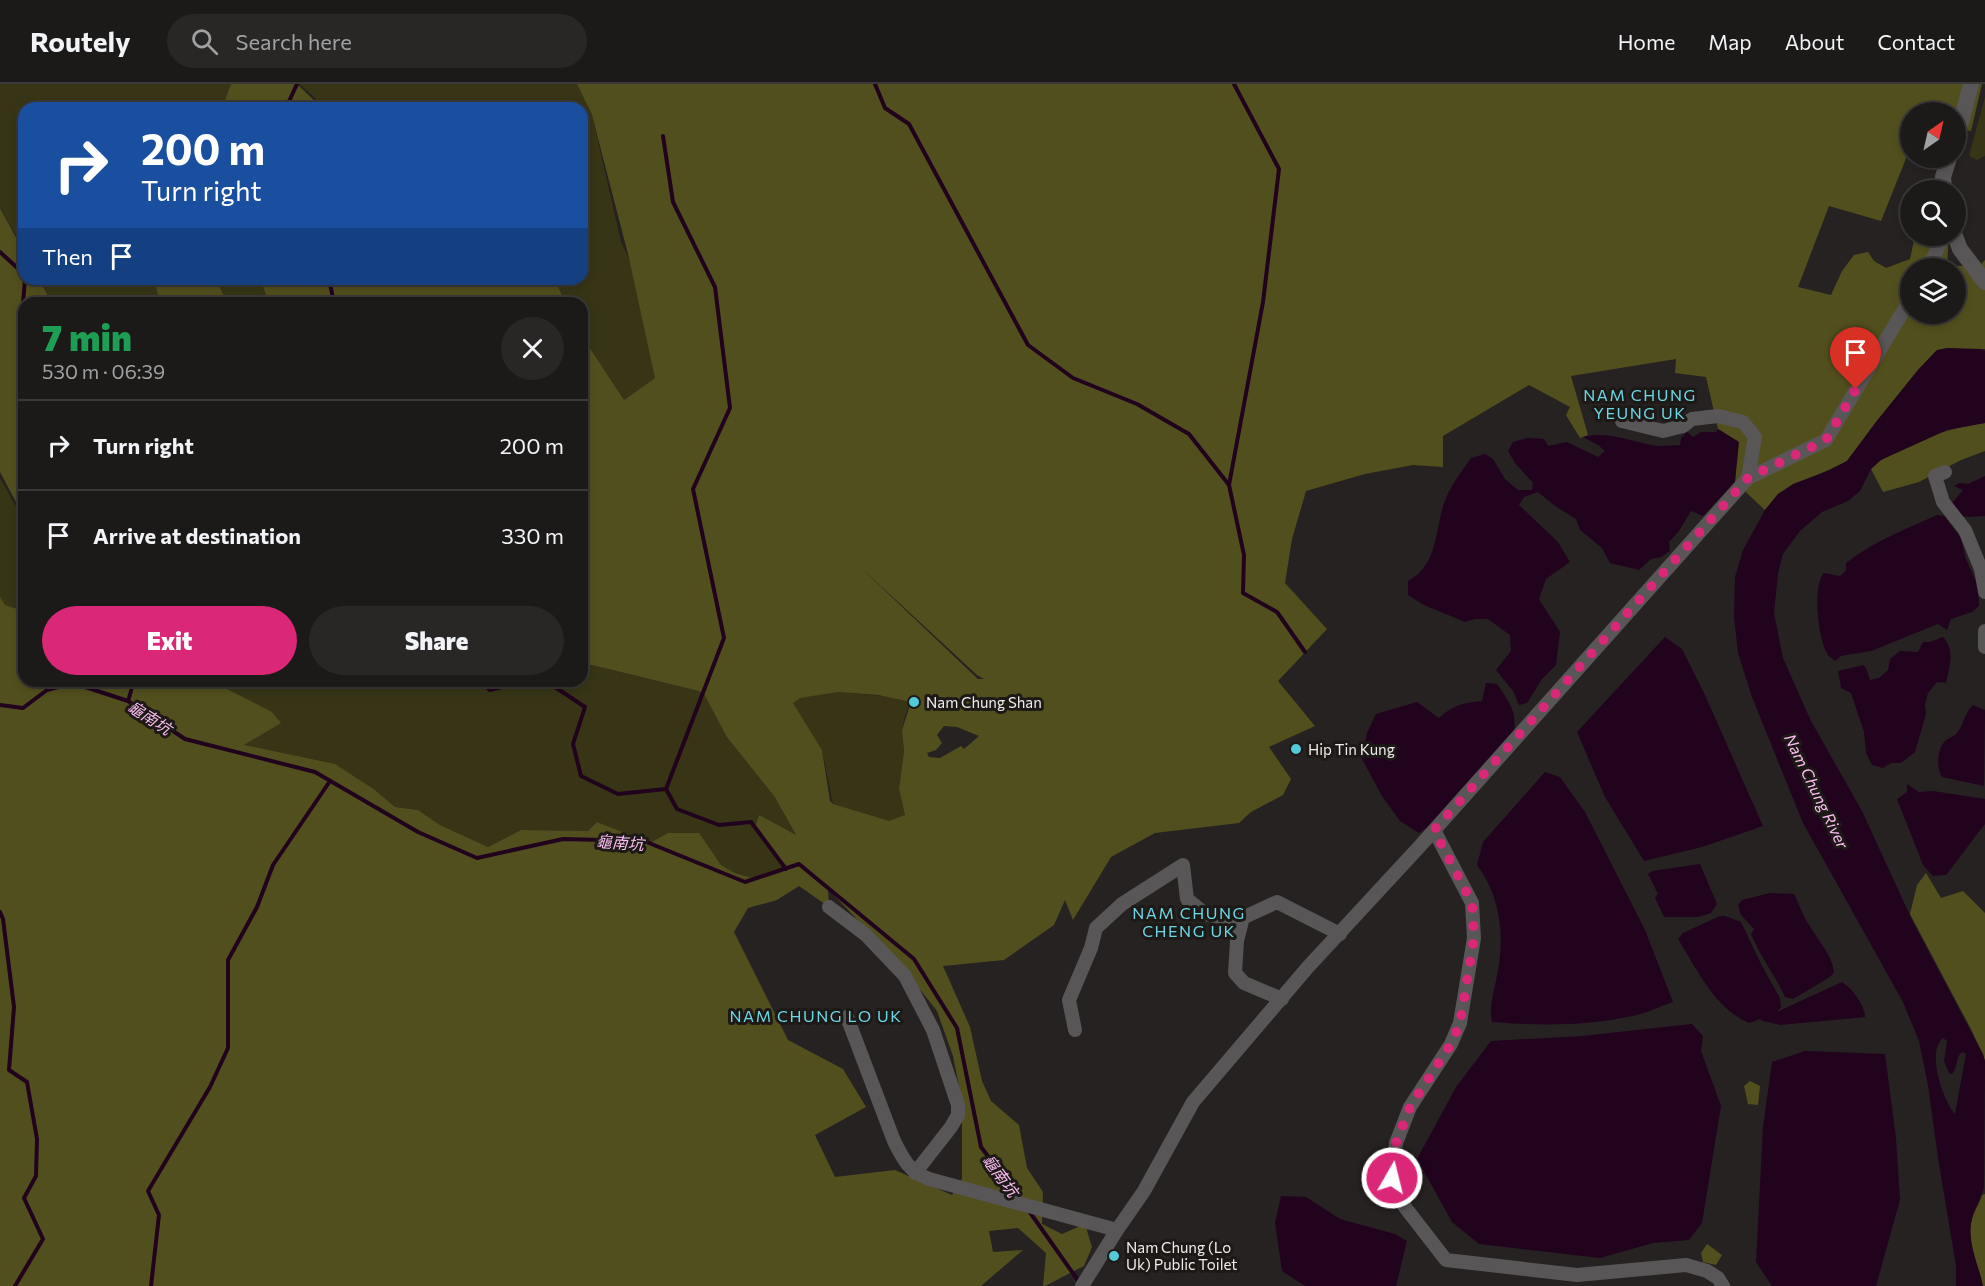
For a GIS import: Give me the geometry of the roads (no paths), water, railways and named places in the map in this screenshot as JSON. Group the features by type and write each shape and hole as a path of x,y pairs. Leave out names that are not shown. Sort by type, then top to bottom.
{"street":[{"path":"1966,103 1971,84"},
{"path":"1959,246 1985,282"},
{"path":"1082,1286 1144,1191 1193,1102 1282,999 1748,478 1826,440 1900,316"},
{"path":"1622,421 1663,431 1683,426 1692,419 1718,416 1743,422 1755,437 1748,478"},
{"path":"1945,472 1935,476 1943,502 1965,530 1981,569 1985,592"},
{"path":"1985,631 1985,647"},
{"path":"1434,830 1472,903 1474,938 1460,1023 1451,1044 1410,1107 1396,1143 1392,1178 1401,1202 1446,1260 1577,1275 1686,1265 1707,1271 1718,1278 1723,1286"},
{"path":"1075,1030 1069,1000 1096,928 1122,904 1183,865 1187,898 1205,914 1238,920 1277,902 1340,934"},
{"path":"829,907 866,935 905,976 933,1030 954,1094 958,1114 951,1127 915,1173"},
{"path":"1244,917 1237,941 1235,973 1244,983 1282,999"},
{"path":"847,1017 894,1141 902,1158 915,1173 929,1179 1117,1230"}],"water":[{"name":"Nam Chung River","path":"1947,348 1985,351 1985,423 1947,430 1881,460 1871,469 1860,491 1848,501 1822,512 1800,531 1783,554 1778,573 1774,613 1783,658 1811,721 1862,811 1913,922 1983,1054 1985,1061 1984,1187 1972,1219 1970,1232 1983,1286 1956,1286 1956,1266 1919,1041 1903,1002 1803,823 1752,697 1738,653 1734,617 1735,577 1743,550 1765,510 1778,494 1793,484 1847,461 1918,370 1937,350","holes":["1943,1038 1947,1041 1944,1061 1949,1073 1954,1072 1960,1054 1962,1052 1966,1054 1955,1114 1941,1087 1936,1065 1938,1045"]},
{"path":"1718,429 1739,442 1735,482 1703,516 1691,511 1669,542 1670,551 1661,557 1651,559 1639,570 1610,563 1602,548 1580,530 1576,519 1538,492 1524,497 1519,505 1558,542 1570,562 1546,579 1539,599 1560,632 1556,665 1542,679 1527,703 1519,705 1513,691 1496,670 1511,651 1510,635 1488,619 1465,622 1424,605 1408,595 1408,581 1426,565 1431,555 1446,498 1471,458 1485,454 1493,459 1505,479 1518,490 1532,490 1533,483 1515,463 1508,451 1513,442 1527,438 1544,439 1548,446 1567,442 1598,457 1605,451 1583,437 1600,435 1654,446 1680,445 1681,438 1687,432 1693,437 1701,432 1716,432"},
{"path":"1985,476 1985,516 1965,517 1958,513 1952,503 1963,490 1954,486 1959,483 1968,484"},
{"path":"1937,515 1944,516 1961,538 1966,559 1978,586 1979,606 1972,612 1951,619 1947,630 1938,624 1871,651 1841,656 1835,661 1824,648 1819,626 1818,589 1824,573 1840,576 1846,570 1846,563 1867,548"},
{"path":"1665,637 1682,649 1763,826 1702,847 1644,861 1605,797 1577,732"},
{"path":"1943,637 1950,653 1946,683 1937,682 1928,693 1925,705 1926,714 1915,752 1901,763 1891,763 1883,768 1872,765 1866,753 1864,732 1851,693 1841,688 1838,671 1863,665 1870,680 1879,678 1888,670 1890,659 1900,651 1918,652 1923,642"},
{"path":"1486,683 1497,684 1510,705 1514,716 1513,740 1433,823 1419,833 1400,821 1382,796 1362,759 1367,733 1376,714 1417,702 1439,718 1459,705 1482,701"},
{"path":"1973,705 1985,710 1984,786 1942,777 1939,768 1938,759 1942,745 1957,733"},
{"path":"1545,772 1560,777 1585,812 1645,930 1673,1002 1637,1015 1583,1023 1492,1022 1491,1004 1501,947 1501,932 1491,890 1477,865 1483,842"},
{"path":"1907,784 1919,792 1933,791 1985,799 1985,824 1946,875 1933,876 1923,865 1897,799 1907,792"},
{"path":"1700,864 1717,904 1711,913 1698,917 1664,917 1655,898 1658,894 1648,874 1652,871"},
{"path":"1770,893 1794,894 1833,966 1834,972 1830,977 1793,999 1785,997 1751,934 1754,929 1741,915 1738,905 1742,900"},
{"path":"1720,916 1741,922 1780,998 1781,1007 1777,1012 1842,982 1857,998 1865,1017 1780,1025 1760,1020 1763,1018 1749,1023 1737,1016 1716,998 1678,939 1683,933"},
{"path":"1692,1024 1703,1036 1701,1051 1721,1106 1702,1223 1689,1240 1653,1243 1600,1258 1479,1244 1452,1222 1417,1159 1456,1087 1491,1041 1582,1036"},
{"path":"1805,1051 1885,1054 1896,1138 1900,1200 1876,1286 1772,1286 1756,1262 1763,1127 1772,1062"},
{"path":"1281,1196 1306,1197 1340,1219 1395,1234 1407,1241 1396,1286 1305,1286 1282,1271 1275,1223"}],"waterway":[{"path":"289,102 297,84"},
{"path":"875,84 885,108 909,124 1028,345 1073,378 1137,404 1189,434 1229,485"},
{"path":"1234,84 1279,169 1263,302 1229,485 1244,555 1243,593 1277,612 1305,652"},
{"path":"663,136 673,202 715,287 730,408 693,489 724,638 666,789"},
{"path":"0,252 18,268"},
{"path":"23,297 24,285"},
{"path":"330,285 333,297"},
{"name":"龜南坑","path":"0,705 23,708 47,690 58,687"},
{"name":"龜南坑","path":"85,687 128,701 185,739 315,772 418,832 477,858 563,839 644,841 745,882 799,864 914,959 957,1028 981,1147 1021,1200"},
{"path":"128,701 132,687"},
{"path":"486,687 490,690 502,687"},
{"path":"555,687 585,707 573,744 581,776 618,794 666,789 677,809 719,825 751,822 786,869"},
{"path":"151,1286 159,1215 148,1191 210,1087 228,1048 228,960 257,907 273,865 330,781"},
{"path":"0,912 3,919 14,1007 9,1070 27,1082 37,1139 36,1176 24,1198 43,1239 15,1286"},
{"name":"龜南坑","path":"1029,1211 1077,1279"}],"place":[{"name":"Nam Chung Shan","path":"914,702"},
{"name":"Hip Tin Kung","path":"1296,749"},
{"name":"Nam Chung (Lo Uk) Public Toilet","path":"1114,1256"}],"district":[{"name":"NAM CHUNG YEUNG UK","path":"1640,403"},
{"name":"NAM CHUNG CHENG UK","path":"1189,921"},
{"name":"NAM CHUNG LO UK","path":"816,1015"}]}
